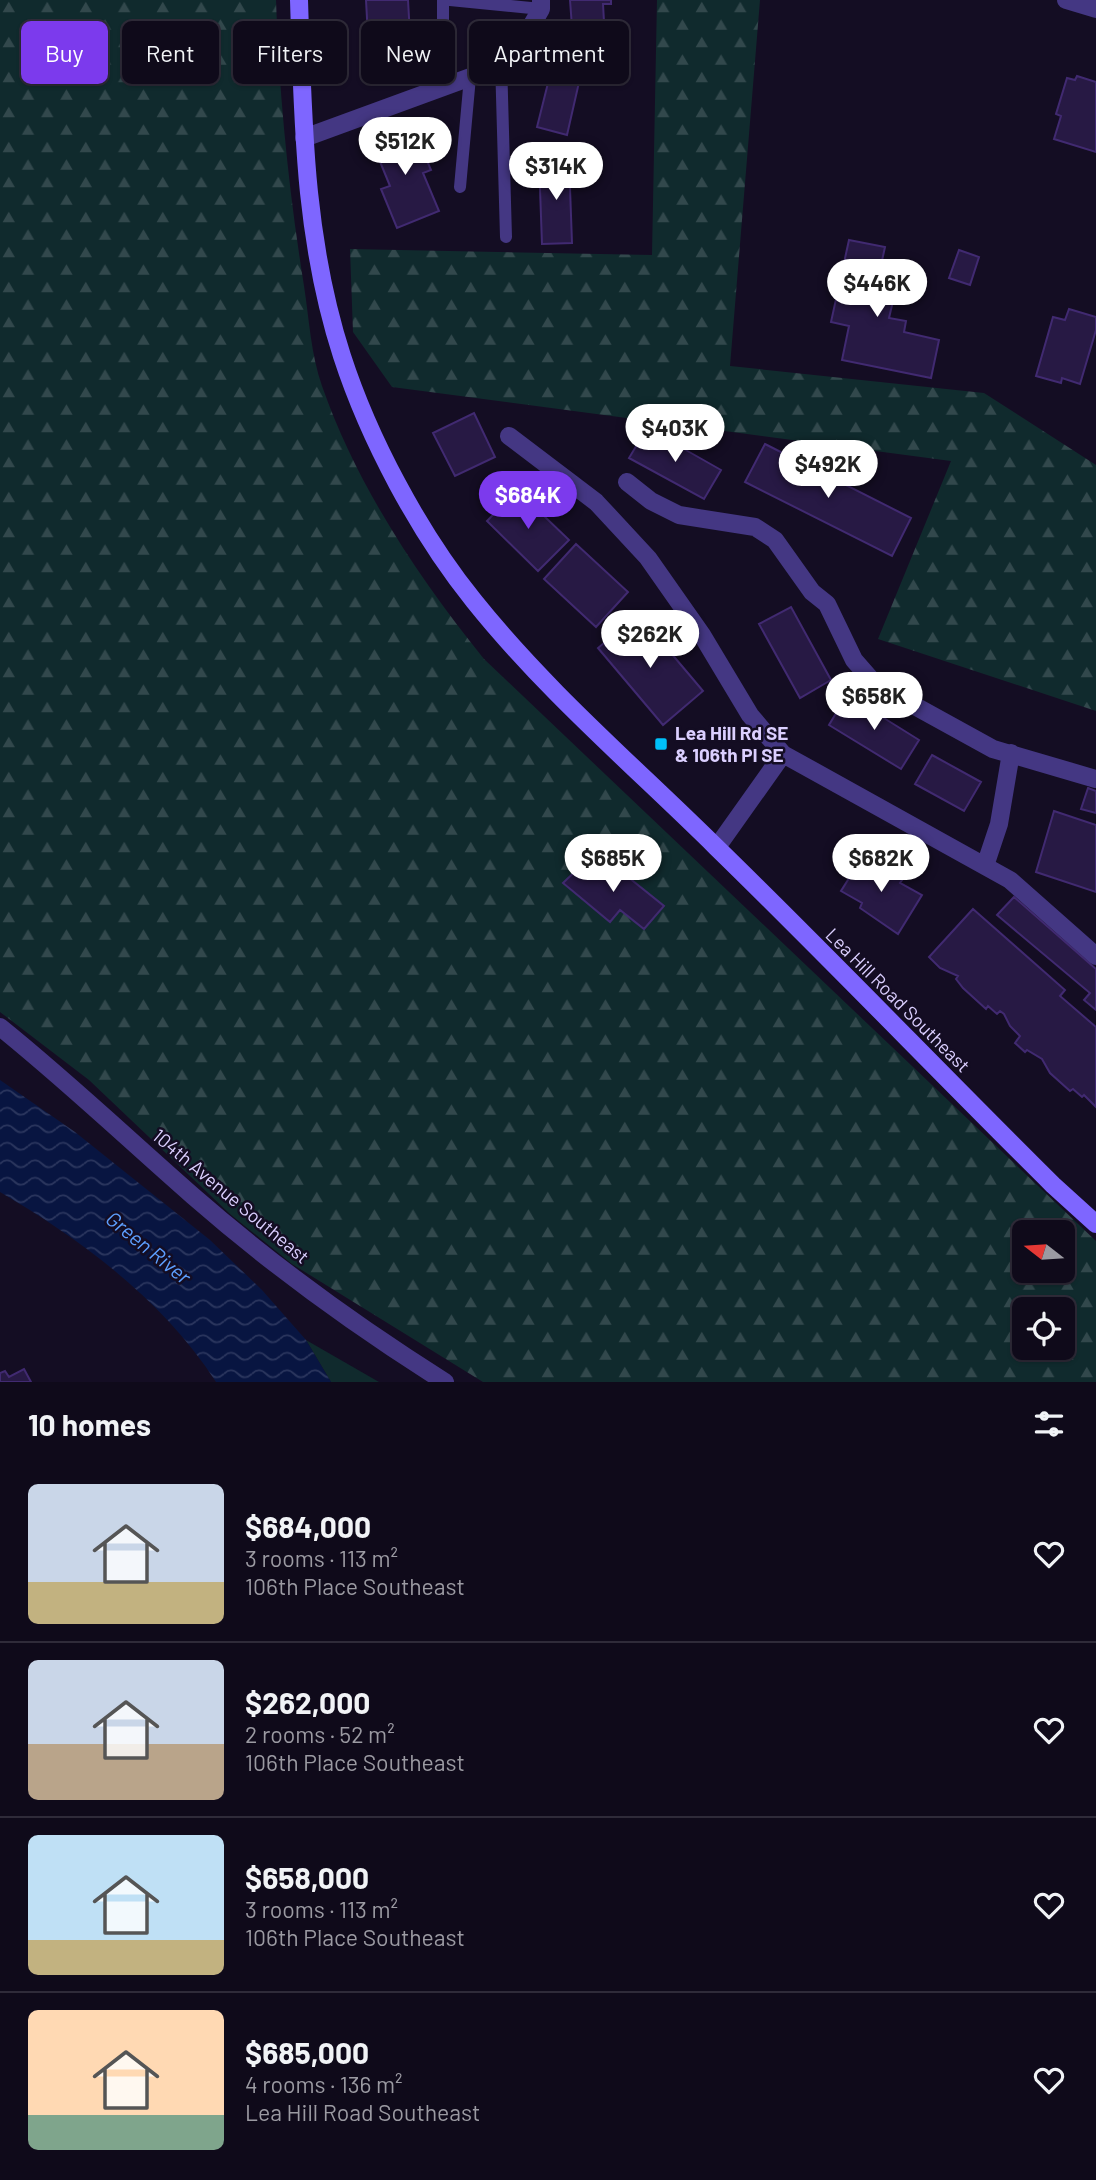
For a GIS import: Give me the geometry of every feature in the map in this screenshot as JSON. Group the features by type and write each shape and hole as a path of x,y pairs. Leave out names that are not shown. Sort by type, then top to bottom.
{"main road":[{"name":"Lea Hill Road Southeast","path":"299,0 308,203 322,283 342,357 373,434 406,496 473,599 528,663 717,847 1053,1185 1096,1224"}],"street":[{"path":"1066,0 1096,9"},
{"path":"533,21 541,5"},
{"path":"304,138 469,77"},
{"path":"509,436 596,502 648,558 702,635 750,715 783,754 1010,880 1096,956"},
{"path":"627,482 650,500 679,515 755,527 775,540 812,592 827,604 854,660 868,678 993,749 1096,779"},
{"path":"985,866 999,824 1011,753"},
{"path":"717,847 783,754"},
{"name":"104th Avenue Southeast","path":"0,1027 67,1081 192,1195 260,1252 337,1311 445,1382"}],"lane":[{"path":"443,0 443,21"},
{"path":"450,0 541,5"},
{"path":"460,187 469,84"},
{"path":"502,84 506,237"}],"green space":[{"path":"0,0 276,0 277,21 233,21 233,84 281,84 289,180 315,362 336,423 391,529 436,596 484,659 1074,1220 1012,1220 1012,1283 1075,1283 1075,1221 1096,1241 1096,1382 483,1382 292,1264 230,1214 89,1080 0,1012"},
{"path":"657,0 760,0 730,366 984,393 1096,465 1096,711 878,639 951,461 392,387 353,332 350,249 652,255"},
{"path":"306,1340 379,1382 331,1382"}],"water":[{"name":"Green River","path":"0,1080 75,1132 210,1240 262,1290 306,1340 331,1382 216,1382 172,1325 119,1275 61,1231 0,1192"}],"building":[{"path":"366,0 408,0 409,21 367,21"},
{"path":"570,0 611,0 611,4 603,4 604,21 572,21"},
{"path":"1077,76 1096,82 1096,152 1054,139 1061,116 1056,114 1067,78 1075,80"},
{"path":"548,84 579,84 567,135 537,127"},
{"path":"412,126 431,170 423,173 439,211 397,228 381,189 390,186 372,142"},
{"path":"569,160 572,243 542,244 539,161"},
{"path":"849,240 885,247 874,297 893,301 889,318 906,321 904,332 939,340 931,378 842,360 849,326 831,322"},
{"path":"959,250 979,257 970,285 949,278"},
{"path":"1069,309 1096,317 1096,330 1080,384 1062,378 1061,383 1036,376 1053,317 1065,320"},
{"path":"474,413 495,457 455,476 433,433"},
{"path":"647,428 721,470 704,499 629,458"},
{"path":"765,444 911,518 892,556 745,482"},
{"path":"517,490 569,540 538,571 487,521"},
{"path":"576,544 628,592 596,627 544,579"},
{"path":"791,607 831,680 800,698 759,624"},
{"path":"638,614 703,691 663,725 598,648"},
{"path":"847,695 919,740 901,769 829,725"},
{"path":"932,755 981,782 964,811 915,784"},
{"path":"1088,788 1096,791 1096,813 1081,809"},
{"path":"1054,811 1096,825 1096,892 1036,872"},
{"path":"865,853 884,866 882,869 902,880 900,883 922,895 898,934 860,908 862,903 841,891"},
{"path":"586,861 599,872 608,861 664,906 644,929 620,910 610,922 563,883"},
{"path":"1014,897 1096,969 1096,1010 1084,1000 1090,993 997,915"},
{"path":"973,909 1065,990 1060,996 1096,1027 1096,1107 1084,1095 1082,1097 1073,1089 1070,1091 1050,1073 1042,1059 1027,1050 1025,1052 1015,1043 1020,1036 1010,1026 1004,1014 1000,1011 997,1014 988,1006 986,1009 963,988 956,979 958,976 940,968 929,957"},
{"path":"24,1369 31,1382 0,1382 0,1373 5,1371 9,1377"}],"place":[{"name":"Lea Hill Rd SE & 106th Pl SE","path":"661,744"}]}
